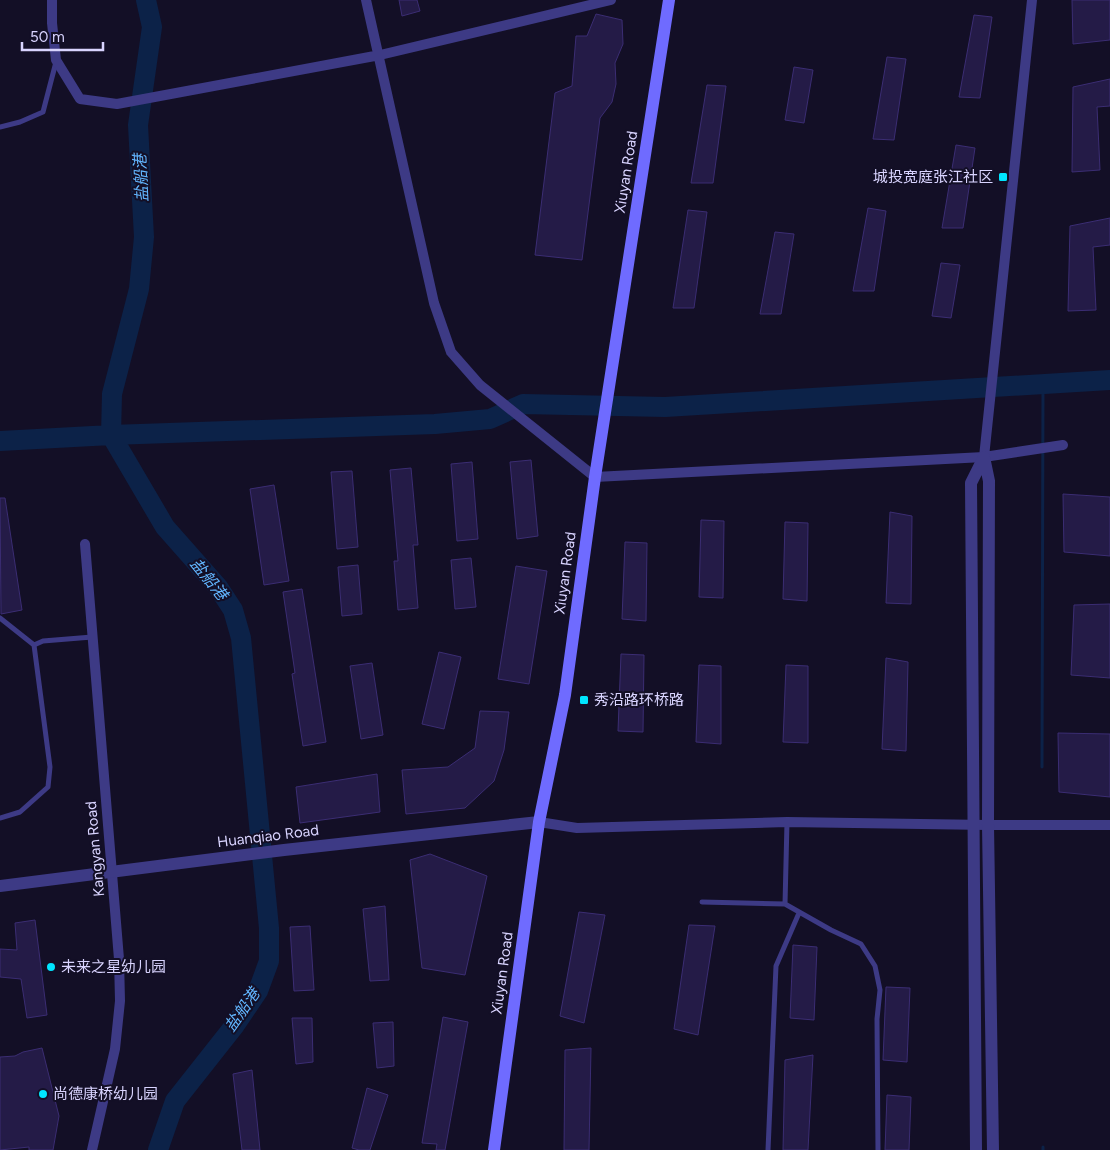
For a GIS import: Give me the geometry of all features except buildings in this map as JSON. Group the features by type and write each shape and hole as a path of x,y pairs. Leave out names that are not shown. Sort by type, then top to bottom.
{"main road":[{"name":"Xiuyan Road","path":"494,1150 539,822 565,695 602,428 668,0"}],"street":[{"path":"52,0 52,23 56,60 80,99 117,104 380,56 612,0"},
{"path":"366,0 434,303 451,352 480,385 595,477 984,457 1063,445"},
{"path":"993,1150 988,825 989,481 984,457 1032,0"},
{"path":"976,1150 971,483 984,457"},
{"name":"Kangyan Road","path":"85,544 119,959 120,1001 115,1049 92,1150"},
{"path":"539,822 577,828 787,822 1110,825"},
{"name":"Huanqiao Road","path":"0,886 284,850 539,822"}],"lane":[{"path":"0,127 20,122 43,112 56,60"},
{"path":"0,618 34,645 50,767 48,787 20,812 0,818"},
{"path":"34,645 43,641 92,637"},
{"path":"785,904 787,822"},
{"path":"702,902 785,904 831,930 861,944 875,966 880,990 877,1019 878,1150"},
{"path":"768,1150 776,966 799,913"}],"waterway":[{"name":"盐船港","path":"146,0 152,27 138,125 144,237 139,289 112,394 111,435 165,527 218,587 233,610 241,638 269,928 269,961 258,991 235,1025 175,1101 158,1150"},
{"path":"0,441 111,435 435,424 490,419 523,404 665,407 1110,380"},
{"path":"1042,767 1043,384"}],"place":[{"name":"城投宽庭张江社区","path":"1003,177"},
{"name":"秀沿路环桥路","path":"584,700"},
{"name":"未来之星幼儿园","path":"51,967"},
{"name":"尚德康桥幼儿园","path":"43,1094"}]}
